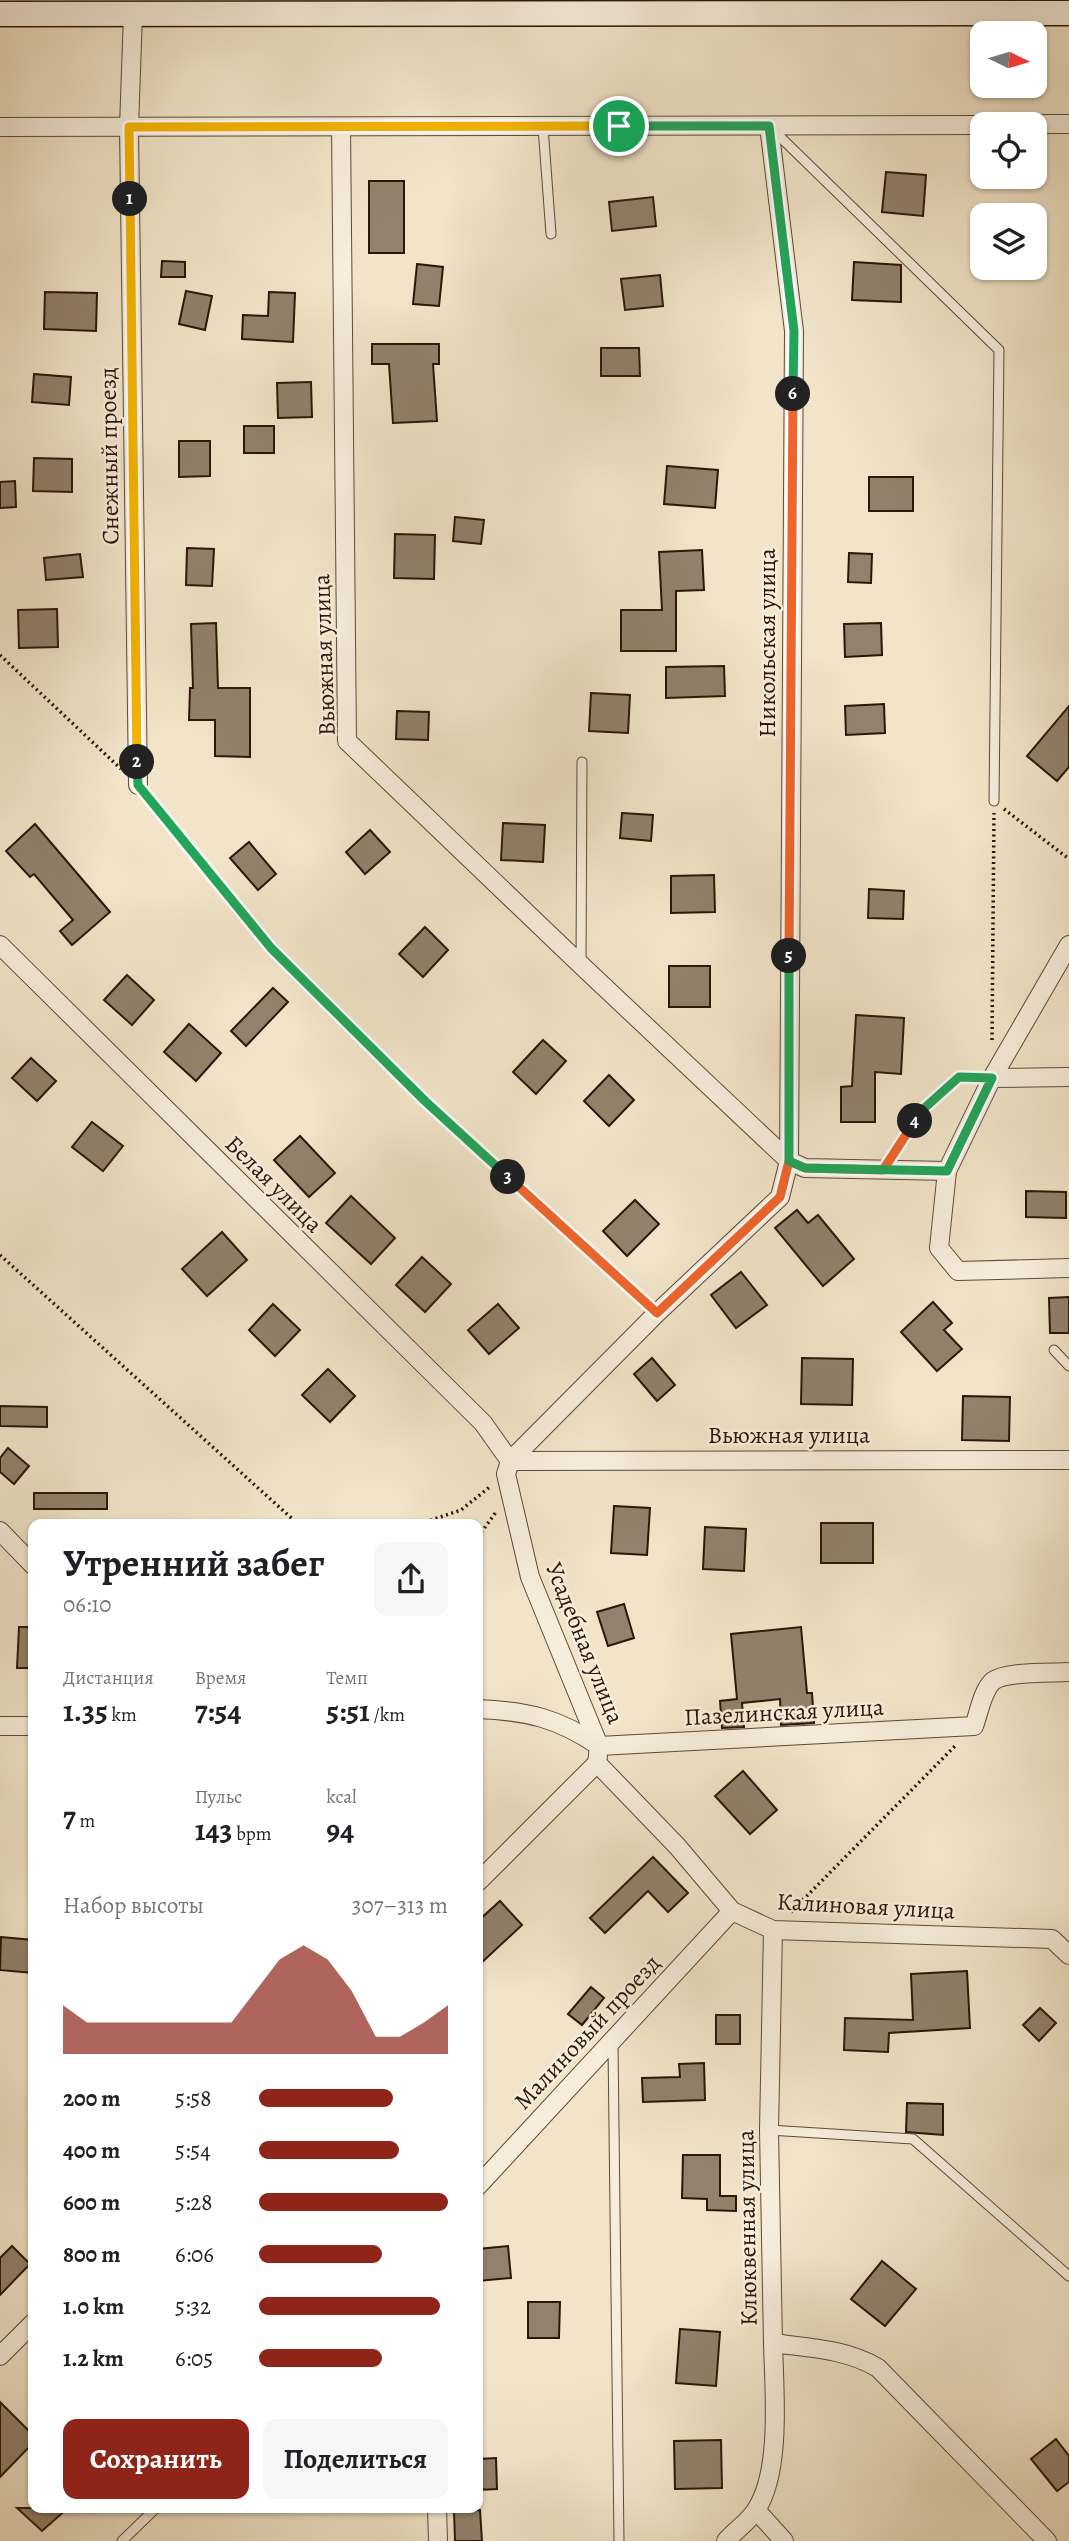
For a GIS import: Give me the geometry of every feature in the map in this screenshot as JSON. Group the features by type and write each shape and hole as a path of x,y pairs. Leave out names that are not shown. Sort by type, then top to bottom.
{"main road":[{"path":"0,14 133,14 366,7 1069,13"}],"street":[{"name":"Снежный проезд","path":"133,14 129,127 138,785"},
{"path":"1047,124 1069,124"},
{"path":"0,127 970,125"},
{"name":"Никольская улица","path":"508,1467 657,1313 780,1197 789,1161 794,331 769,126"},
{"name":"Вьюжная улица","path":"341,127 347,741 789,1161"},
{"name":"Белая улица","path":"0,945 482,1423 508,1467"},
{"path":"1069,945 992,1078 947,1171 939,1248 958,1271 1069,1268"},
{"path":"992,1078 1069,1077"},
{"path":"789,1161 805,1168 947,1171"},
{"name":"Вьюжная улица","path":"508,1467 1069,1460"},
{"name":"Усадебная улица","path":"483,1877 598,1755 530,1577 509,1493 508,1467"},
{"path":"0,1531 28,1560"},
{"path":"974,1726 986,1691 994,1680 1009,1675 1069,1672"},
{"path":"483,1709 533,1714 575,1730 598,1755"},
{"path":"0,1726 28,1726"},
{"name":"Пазелинская улица","path":"598,1755 974,1726"},
{"name":"Калиновая улица","path":"598,1755 732,1911 773,1930 1052,1939 1069,1955"},
{"name":"Малиновый проезд","path":"483,2181 732,1911"},
{"name":"Клюквенная улица","path":"773,1930 769,2130 773,2343 846,2353 878,2368 1047,2541"},
{"path":"0,2356 28,2328"},
{"path":"726,2541 756,2510 773,2459 773,2343"},
{"path":"756,2510 784,2541"},
{"path":"437,2513 438,2541"}],"lane":[{"path":"769,126 999,350 995,801"},
{"path":"543,127 551,234"},
{"path":"581,965 582,762"},
{"path":"1054,1350 1069,1366"},
{"path":"613,2042 619,2541"},
{"path":"769,2130 913,2140 1069,2276"},
{"path":"122,2541 151,2513"}],"path":[{"path":"0,655 138,785 271,948 425,1101 657,1313"},
{"path":"995,801 1069,859"},
{"path":"883,1170 920,1112 959,1077 992,1078 995,801"},
{"path":"0,1255 292,1519"},
{"path":"435,1519 461,1510 508,1467"},
{"path":"483,1530 509,1493"},
{"path":"773,1930 974,1726"}],"building":[{"path":"886,172 926,175 923,216 882,212"},
{"path":"369,181 404,181 404,253 369,253"},
{"path":"653,197 656,226 612,231 609,202"},
{"path":"162,261 185,262 185,277 161,277"},
{"path":"854,262 901,265 901,302 852,300"},
{"path":"417,264 443,267 439,306 413,304"},
{"path":"660,275 663,306 625,310 621,279"},
{"path":"186,291 212,296 205,330 179,324"},
{"path":"45,292 97,293 96,331 44,329"},
{"path":"269,292 295,293 293,342 242,339 243,315 268,316"},
{"path":"372,344 439,344 439,364 433,364 437,421 393,423 389,364 372,364"},
{"path":"601,348 639,348 640,376 601,376"},
{"path":"34,374 71,377 69,405 32,402"},
{"path":"311,382 312,417 278,418 277,383"},
{"path":"244,426 274,426 274,453 244,453"},
{"path":"179,441 210,441 210,476 179,477"},
{"path":"34,458 72,459 72,492 33,491"},
{"path":"667,466 718,470 715,508 664,504"},
{"path":"869,477 913,477 913,511 869,511"},
{"path":"15,481 16,507 0,508 0,482"},
{"path":"455,517 484,520 481,544 453,541"},
{"path":"395,534 435,535 434,579 394,578"},
{"path":"187,548 214,549 212,586 186,585"},
{"path":"702,550 704,590 676,591 676,651 621,651 621,610 662,610 659,552"},
{"path":"849,553 872,554 871,583 848,582"},
{"path":"80,554 83,577 46,580 44,558"},
{"path":"57,609 58,647 19,648 18,610"},
{"path":"216,623 218,688 250,688 250,757 215,756 215,720 189,720 190,688 193,688 191,624"},
{"path":"881,623 882,655 845,657 844,624"},
{"path":"724,666 725,696 666,698 666,667"},
{"path":"591,693 630,695 628,733 589,731"},
{"path":"884,704 885,733 846,735 845,706"},
{"path":"1069,706 1069,767 1057,781 1027,756"},
{"path":"397,711 429,712 428,740 396,739"},
{"path":"622,813 653,815 651,841 620,838"},
{"path":"503,823 545,825 543,862 501,860"},
{"path":"35,824 110,912 72,945 60,931 73,920 34,874 30,877 6,851"},
{"path":"370,830 390,852 365,874 346,852"},
{"path":"249,842 276,874 258,890 230,858"},
{"path":"714,875 715,912 671,913 671,876"},
{"path":"869,889 904,891 903,919 868,918"},
{"path":"425,927 448,950 423,977 399,954"},
{"path":"669,966 710,966 710,1007 669,1007"},
{"path":"127,975 154,1000 132,1025 104,1000"},
{"path":"273,988 288,1002 246,1046 231,1031"},
{"path":"856,1015 904,1018 901,1074 875,1072 875,1122 841,1122 841,1087 852,1086"},
{"path":"189,1024 221,1053 196,1081 164,1052"},
{"path":"543,1040 566,1061 536,1094 513,1072"},
{"path":"31,1058 56,1081 37,1101 12,1078"},
{"path":"609,1075 634,1100 609,1126 584,1101"},
{"path":"92,1122 123,1146 103,1171 72,1147"},
{"path":"300,1136 335,1173 309,1197 274,1160"},
{"path":"1026,1191 1066,1192 1066,1218 1026,1217"},
{"path":"351,1196 395,1238 371,1264 326,1223"},
{"path":"635,1200 659,1224 627,1256 603,1231"},
{"path":"797,1210 808,1223 818,1215 854,1259 823,1286 775,1228"},
{"path":"222,1232 247,1260 207,1296 182,1269"},
{"path":"422,1257 451,1284 425,1312 396,1285"},
{"path":"741,1272 767,1305 736,1328 711,1295"},
{"path":"1069,1297 1069,1333 1050,1333 1049,1298"},
{"path":"933,1302 952,1323 944,1330 962,1349 937,1371 901,1332"},
{"path":"273,1304 300,1330 275,1356 249,1330"},
{"path":"498,1304 519,1328 489,1354 468,1330"},
{"path":"652,1358 675,1385 657,1401 634,1374"},
{"path":"802,1358 853,1359 852,1405 801,1404"},
{"path":"328,1369 355,1396 330,1422 302,1395"},
{"path":"963,1396 1010,1397 1009,1441 962,1440"},
{"path":"0,1406 47,1407 47,1427 0,1426"},
{"path":"8,1448 29,1466 14,1484 0,1472 0,1458"},
{"path":"34,1493 107,1493 107,1509 34,1509"},
{"path":"614,1506 650,1508 647,1555 611,1553"},
{"path":"821,1523 873,1523 873,1563 821,1563"},
{"path":"705,1527 746,1529 744,1571 703,1569"},
{"path":"624,1604 634,1638 608,1646 597,1612"},
{"path":"19,1627 28,1627 28,1668 17,1668"},
{"path":"801,1627 807,1693 812,1693 814,1723 781,1725 780,1699 742,1703 744,1727 722,1728 720,1701 737,1699 731,1634"},
{"path":"743,1771 777,1810 750,1834 715,1796"},
{"path":"653,1857 688,1893 668,1912 648,1891 605,1933 590,1918"},
{"path":"500,1901 522,1925 483,1961 483,1916"},
{"path":"1,1937 28,1940 28,1973 0,1970"},
{"path":"967,1971 970,2028 889,2033 888,2052 844,2050 845,2018 913,2020 911,1974"},
{"path":"591,1987 604,1998 582,2025 568,2014"},
{"path":"1040,2008 1056,2023 1039,2041 1023,2025"},
{"path":"716,2015 740,2015 740,2044 716,2044"},
{"path":"704,2063 705,2100 643,2102 642,2078 680,2077 679,2064"},
{"path":"907,2103 943,2104 943,2135 906,2132"},
{"path":"683,2155 720,2155 720,2196 736,2196 736,2211 707,2210 707,2199 682,2198"},
{"path":"12,2246 28,2262 28,2266 0,2295 0,2258"},
{"path":"508,2246 511,2278 483,2281 483,2248"},
{"path":"882,2261 916,2289 885,2326 851,2299"},
{"path":"528,2302 560,2302 559,2338 528,2338"},
{"path":"680,2329 720,2332 716,2386 676,2383"},
{"path":"0,2402 28,2430 28,2448 0,2477"},
{"path":"1056,2439 1069,2456 1069,2482 1057,2491 1031,2459"},
{"path":"721,2440 722,2488 675,2489 674,2441"},
{"path":"496,2458 497,2489 483,2490 483,2459"},
{"path":"17,2508 28,2508 28,2513 62,2513 42,2531"},
{"path":"454,2513 480,2513 482,2541 455,2541"}],"route":[{"path":"619,126 129,127 138,785 271,948 425,1101 657,1313 780,1197 789,1161 805,1168 883,1170 920,1112 959,1077 992,1078 947,1171 883,1170 805,1168 789,1161 794,331 769,126 619,126"}]}
